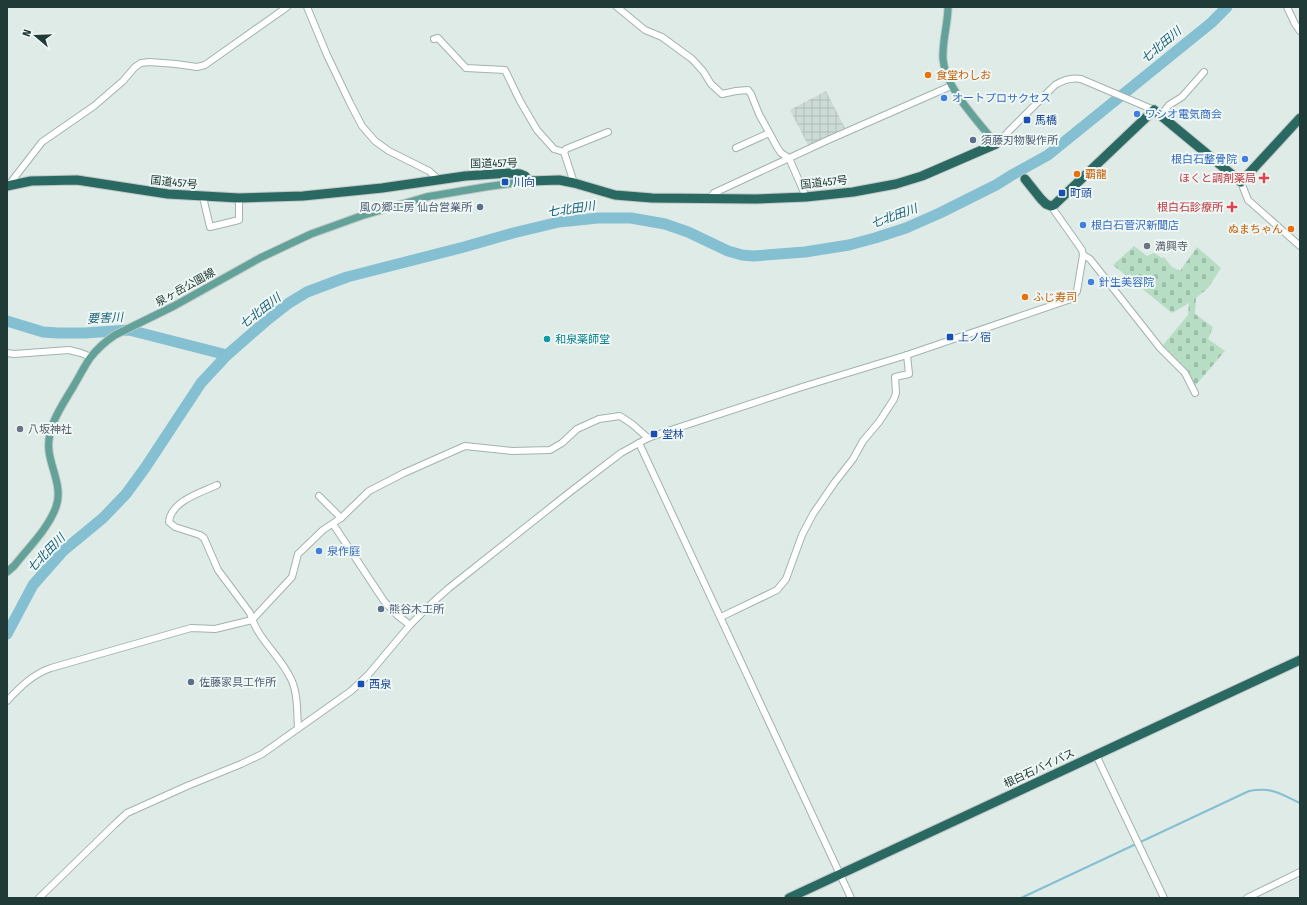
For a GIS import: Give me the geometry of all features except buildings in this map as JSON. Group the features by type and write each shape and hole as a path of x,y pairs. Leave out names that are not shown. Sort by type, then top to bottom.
{"highway":[{"path":"1025,179 1040,199 1046,204 1051,206 1054,205 1158,112 1241,182 1300,118"},
{"name":"国道457号","path":"7,186 31,181 77,180 168,194 239,198 303,196 382,188 465,176 510,173 525,176 529,181 559,180 615,195 652,198 756,200 853,192 896,184 922,176 996,144"},
{"name":"根白石バイパス","path":"789,898 1300,660"}],"main road":[{"path":"948,7 943,49 943,60 946,73 951,86 996,144"},
{"name":"泉ヶ岳公園線","path":"7,572 14,566 46,526 56,506 58,498 57,486 49,451 49,440 52,425 58,412 91,357 106,341 115,335 174,306 260,258 311,234 361,216 426,197 485,186 529,181"}],"street":[{"path":"7,186 42,142 94,106 141,63 149,62 197,67 205,65 287,7"},
{"path":"307,7 350,103 362,126 375,141 389,151 429,171 439,180"},
{"path":"617,7 645,30 662,37 692,59 704,71 711,84 722,94 748,90 777,148 789,158 806,197"},
{"path":"1287,7 1300,31"},
{"path":"434,38 438,38 466,68 505,70 520,101 537,130 554,149 564,152"},
{"path":"996,144 1059,82 1076,78 1158,112 1182,97 1204,72"},
{"path":"710,198 714,193 789,158 951,86"},
{"path":"564,152 566,149 608,132"},
{"path":"736,148 769,133"},
{"path":"564,152 574,183"},
{"path":"1241,182 1248,200 1300,246"},
{"path":"203,196 210,227 239,220 239,198"},
{"path":"39,898 127,813 262,754 357,686 379,663 410,625 443,593 621,453 648,438 802,387 907,355 1071,299 1077,291 1083,255 1082,250 1051,206"},
{"path":"1083,255 1090,259 1160,348 1185,373 1195,393"},
{"path":"7,353 14,354 69,350 82,352 91,357"},
{"path":"721,617 777,590 783,584 804,530 813,514 894,399 896,393 895,377 909,374 907,355"},
{"path":"7,701 26,682 41,672 51,668 191,628 215,630 252,620 292,577 298,554 323,530 341,518 369,491 404,473 465,446 512,451 550,450 562,443 577,429 599,418 620,416 648,438"},
{"path":"639,443 850,898"},
{"path":"217,486 182,502 172,512 169,522 175,527 200,535 204,538 218,570 250,613 259,633 291,679 295,693 298,728"},
{"path":"319,496 341,518"},
{"path":"333,524 384,601 397,615 410,625"},
{"path":"1096,755 1164,898"},
{"path":"1247,898 1300,872"}],"shaded area":[{"path":"826,91 845,128 809,147 790,110"}],"green space":[{"path":"1134,246 1147,256 1154,253 1162,258 1164,257 1172,267 1180,271 1197,247 1221,268 1208,288 1196,298 1195,314 1213,327 1208,339 1225,351 1195,386 1186,368 1163,345 1188,315 1189,303 1172,313 1113,265"}],"waterway":[{"name":"七北田川","path":"7,634 33,585 63,551 103,518 126,494 201,383 227,355 266,321 289,303 307,292 347,277 513,233 559,222 598,218 631,218 665,224 688,232 728,251 753,256 805,252 849,245 875,238 906,228 940,213 996,185 1048,155 1211,23 1227,7"},
{"name":"要害川","path":"7,321 43,332 85,333 129,330 227,355"},
{"path":"1021,898 1249,791 1270,790 1300,803"}],"place":[{"name":"食堂わしお","path":"928,75"},
{"name":"オートプロサクセス","path":"944,98"},
{"name":"ワシオ電気商会","path":"1137,114"},
{"name":"馬橋","path":"1027,120"},
{"name":"須藤刃物製作所","path":"973,140"},
{"name":"根白石整骨院","path":"1245,159"},
{"name":"覇龍","path":"1077,174"},
{"name":"ほくと調剤薬局","path":"1264,178"},
{"name":"川向","path":"505,182"},
{"name":"町頭","path":"1062,193"},
{"name":"風の郷工房 仙台営業所","path":"480,207"},
{"name":"根白石診療所","path":"1232,207"},
{"name":"根白石菅沢新聞店","path":"1083,225"},
{"name":"ぬまちゃん","path":"1291,229"},
{"name":"満興寺","path":"1147,246"},
{"name":"針生美容院","path":"1091,282"},
{"name":"ふじ寿司","path":"1025,297"},
{"name":"上ノ宿","path":"950,337"},
{"name":"和泉薬師堂","path":"547,339"},
{"name":"八坂神社","path":"20,429"},
{"name":"堂林","path":"654,434"},
{"name":"泉作庭","path":"319,551"},
{"name":"熊谷木工所","path":"381,609"},
{"name":"佐藤家具工作所","path":"191,682"},
{"name":"西泉","path":"361,684"}]}
